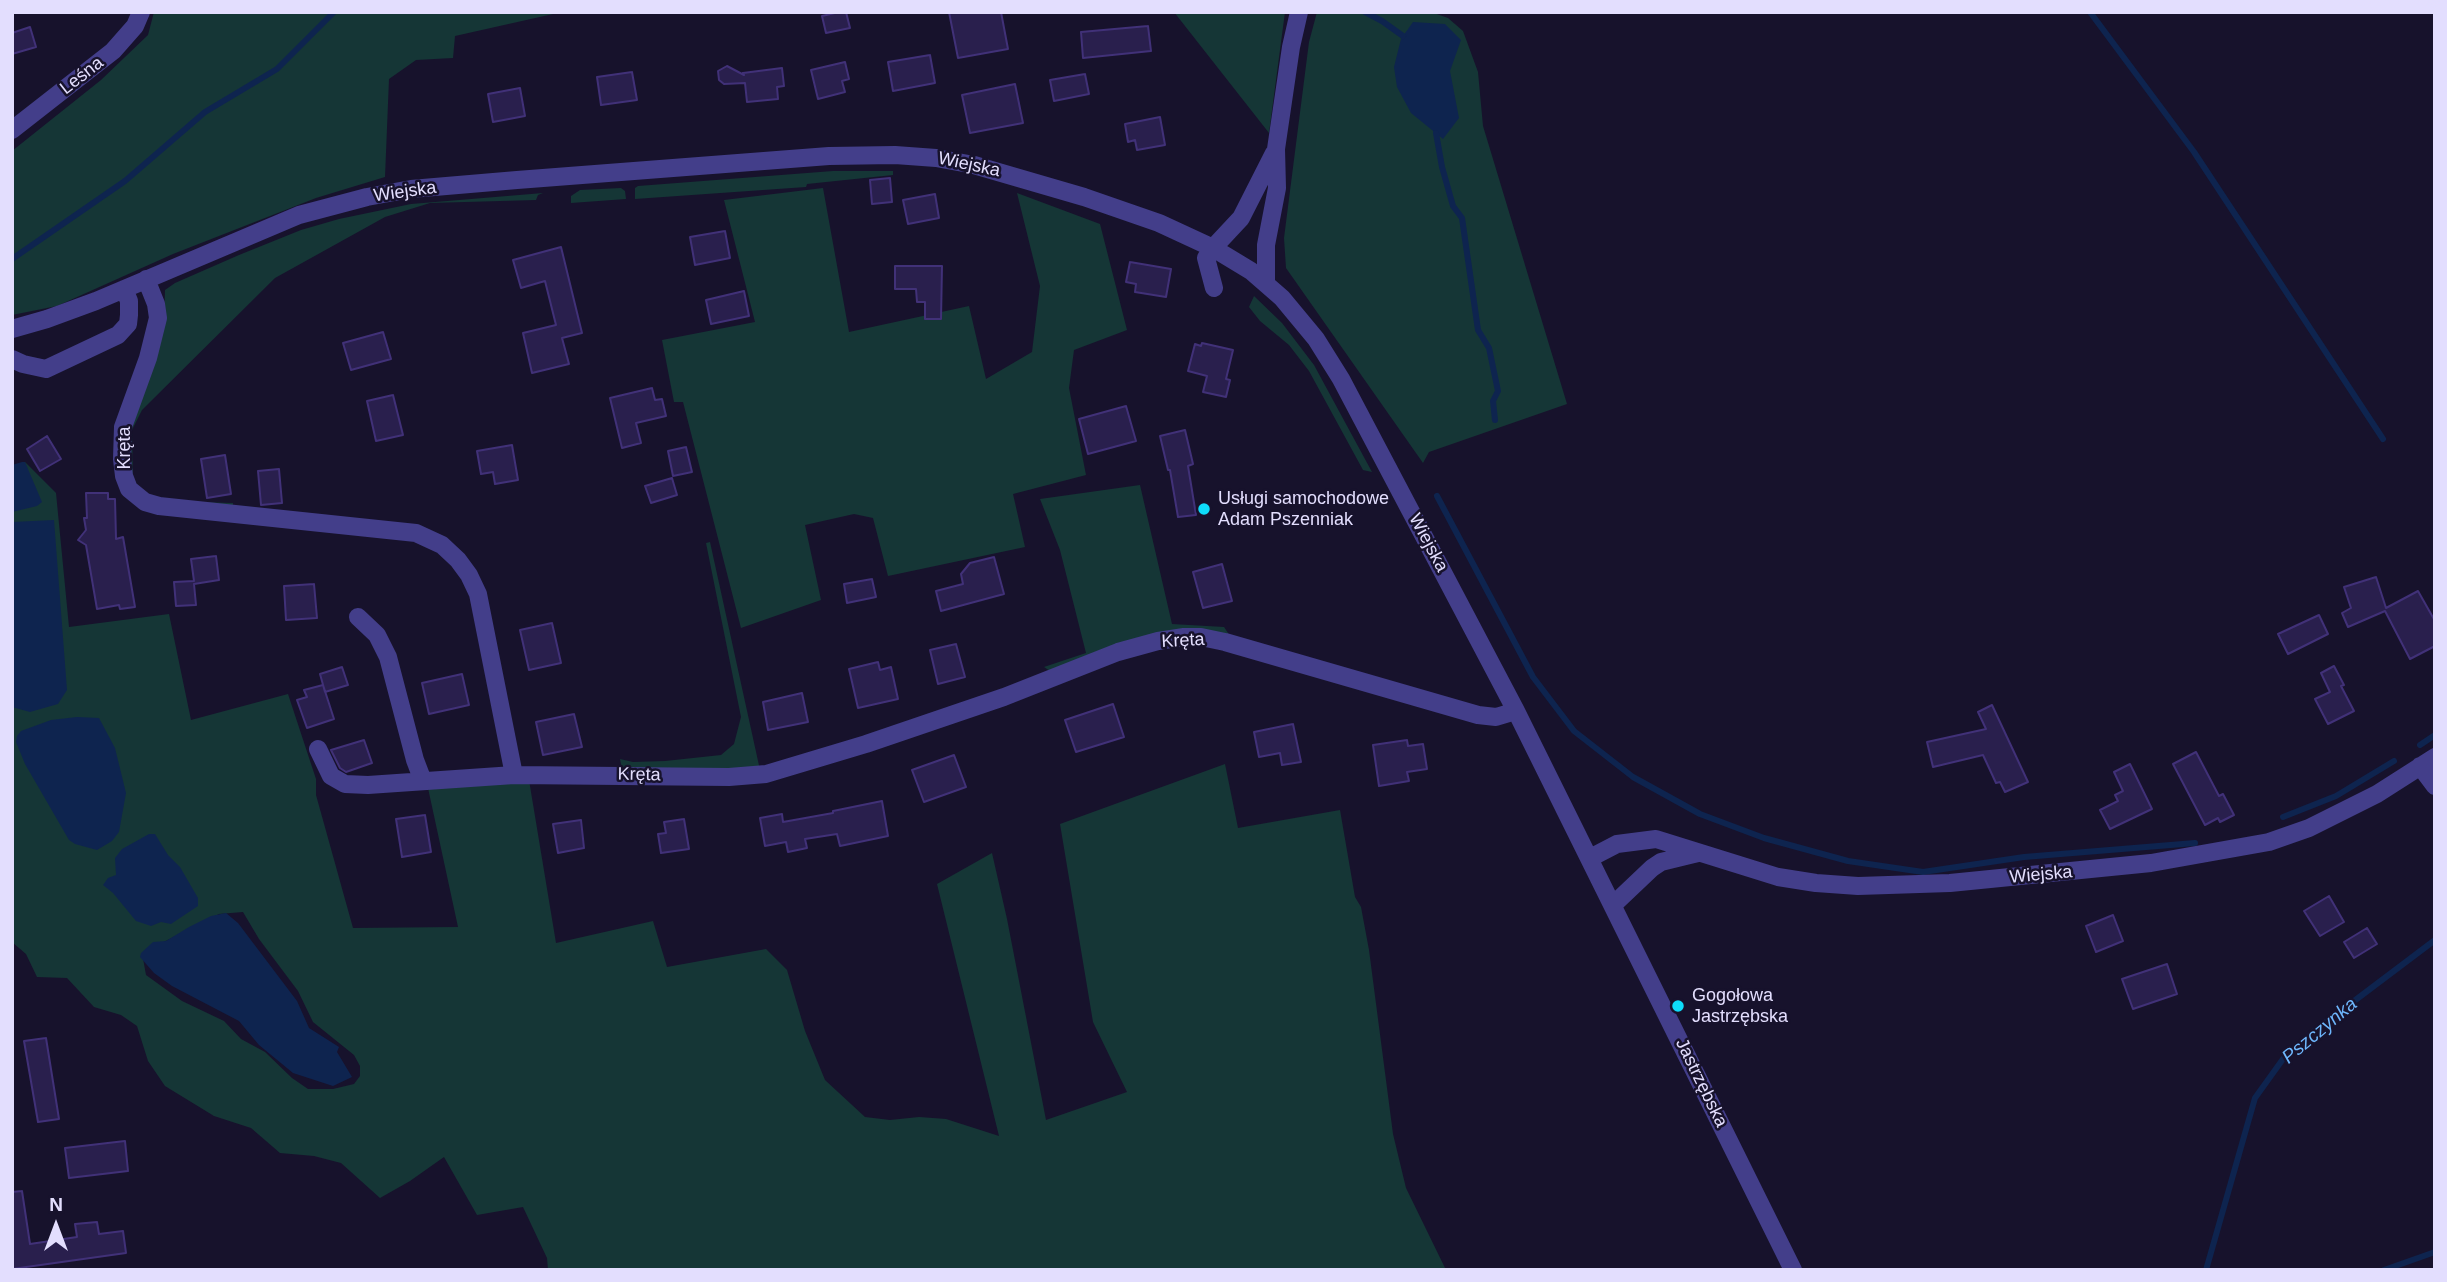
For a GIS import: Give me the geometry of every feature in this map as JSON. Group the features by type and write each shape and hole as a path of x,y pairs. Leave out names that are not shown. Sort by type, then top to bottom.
{"street":[{"name":"Leśna","path":"12,130 113,51 135,26 141,12"},
{"path":"1266,284 1266,246 1277,188 1276,149 1299,12"},
{"path":"1214,288 1206,258 1241,218 1276,149"},
{"name":"Wiejska","path":"12,329 124,289 299,215 388,193 517,180 855,155 936,158 996,170 1147,219 1213,247 1244,266 1266,284 1310,332 1340,379 1516,710 1590,858 1617,844 1656,839 1778,877 1858,886 1950,883 2151,863 2269,842 2309,828 2377,794 2427,762"},
{"name":"Kręta","path":"146,279 156,304 158,318 148,358 123,427 121,459 129,489 145,502 159,506 416,533 442,545 458,560 478,594 514,775 729,777 766,774 866,744 1004,697 1118,652 1164,639 1184,637 1225,642 1478,715 1496,717 1516,710"},
{"path":"12,359 46,369 118,335 128,324 129,301 124,289"},
{"path":"358,617 377,635 388,657 423,781"},
{"path":"318,749 331,776 345,784 368,785 514,775"},
{"path":"2427,762 2435,786"},
{"path":"1613,905 1661,862 1698,853"},
{"name":"Jastrzębska","path":"1590,858 1793,1270"}],"green space":[{"path":"154,12 562,12 455,36 453,58 416,60 389,79 385,177 316,198 173,254 57,306 12,315 12,151 101,80 148,35"},
{"path":"1174,12 1285,12 1269,133"},
{"path":"1317,12 1431,12 1448,18 1463,31 1478,72 1483,126 1567,404 1429,452 1423,463 1286,268 1284,238 1309,42"},
{"path":"833,171 893,171 893,175 807,184 806,187 635,199 635,188 638,186"},
{"path":"621,188 625,191 626,199 571,203 571,196 580,190"},
{"path":"823,188 849,332 969,306 986,379 1032,352 1040,286 1017,193 1100,224 1127,330 1074,350 1069,388 1086,475 1013,494 1025,547 888,576 873,518 854,514 805,525 821,600 741,628 683,402 674,402 662,340 755,322 724,200"},
{"path":"543,193 538,195 536,200 430,203 385,217 275,278 142,410 132,430 133,476 139,490 146,496 158,501 233,503 233,508 161,503 150,499 139,491 128,466 128,430 135,403 156,360 164,325 165,290 239,255 301,230 339,219 411,204"},
{"path":"1254,296 1282,323 1314,365 1372,472 1363,470 1309,371 1289,345 1260,321 1249,307"},
{"path":"25,462 56,493 69,627 169,614 191,720 288,694 316,779 316,795 353,928 458,927 428,788 529,780 556,943 653,921 667,967 766,949 787,970 805,1031 825,1080 865,1117 890,1120 919,1117 946,1119 999,1136 937,884 992,853 1046,1120 1127,1092 1093,1022 1060,824 1225,764 1238,828 1340,810 1355,897 1361,907 1369,950 1393,1134 1406,1188 1446,1270 548,1270 547,1258 523,1207 477,1215 444,1157 380,1198 341,1163 314,1156 280,1153 251,1128 214,1116 165,1086 148,1061 137,1026 121,1015 94,1007 67,978 37,977 26,954 12,942 12,466","holes":["243,912 259,939 298,991 313,1022 354,1055 360,1066 360,1076 354,1084 333,1089 308,1089 265,1052 241,1039 224,1021 182,1001 146,975 142,953 219,914"]},
{"path":"1140,485 1172,624 1224,627 1230,636 1216,633 1050,671 1044,667 1086,653 1060,550 1040,499"},
{"path":"710,542 760,770 622,769 620,759 633,762 665,761 721,755 734,744 741,717 706,543"}],"water":[{"path":"1413,22 1445,24 1461,40 1450,71 1459,118 1443,139 1411,113 1397,87 1394,67 1401,39"},
{"path":"25,462 42,502 37,506 12,512 12,465"},
{"path":"54,520 67,690 58,704 30,712 12,707 12,522"},
{"path":"99,718 115,748 126,793 119,832 112,841 97,850 69,840 25,764 16,742 21,731 51,720"},
{"path":"149,834 155,834 168,855 180,867 198,898 198,906 171,924 161,922 151,926 136,921 103,885 108,878 116,875 115,858 122,849"},
{"path":"226,913 238,923 297,1001 309,1028 339,1047 337,1052 352,1077 333,1086 293,1073 259,1045 239,1021 172,986 154,973 140,957 153,942 166,941 211,916"}],"building":[{"path":"846,12 850,28 826,33 822,16"},
{"path":"949,12 1001,12 1008,49 958,58"},
{"path":"1148,26 1151,51 1083,58 1081,32"},
{"path":"30,27 36,47 12,54 12,33"},
{"path":"930,55 935,83 893,91 888,62"},
{"path":"845,62 849,79 842,81 845,92 818,99 811,70"},
{"path":"727,66 744,75 743,73 782,68 784,86 777,87 778,99 747,102 745,83 724,84 719,80 718,71"},
{"path":"632,72 637,100 601,105 597,77"},
{"path":"1085,74 1089,94 1054,101 1050,80"},
{"path":"1015,84 1023,123 970,133 962,95"},
{"path":"520,88 525,116 493,122 488,94"},
{"path":"1160,117 1165,145 1137,150 1135,140 1128,142 1125,124"},
{"path":"890,178 892,202 872,204 870,180"},
{"path":"935,194 939,218 908,224 903,200"},
{"path":"725,231 730,258 695,265 690,237"},
{"path":"561,247 582,333 562,338 569,364 532,373 523,333 556,325 545,281 521,288 513,260"},
{"path":"1130,262 1171,269 1166,297 1135,292 1136,284 1126,282"},
{"path":"895,266 942,266 941,319 925,319 925,302 917,302 916,289 895,289"},
{"path":"744,291 749,316 711,324 706,300"},
{"path":"383,332 391,359 351,370 343,343"},
{"path":"1202,343 1233,350 1226,379 1230,380 1226,397 1203,392 1207,376 1188,371 1195,344 1201,346"},
{"path":"652,388 655,400 662,399 666,416 636,423 641,443 622,448 610,398"},
{"path":"393,395 403,435 376,441 367,401"},
{"path":"1126,406 1136,441 1088,454 1079,419"},
{"path":"1185,430 1193,464 1188,466 1196,515 1178,517 1170,470 1160,436"},
{"path":"47,436 61,459 40,471 27,449"},
{"path":"512,445 518,480 495,484 493,472 481,474 477,451"},
{"path":"686,447 692,472 673,476 668,451"},
{"path":"225,455 231,494 207,498 201,459"},
{"path":"279,469 282,503 261,505 258,471"},
{"path":"672,478 677,495 651,503 645,486"},
{"path":"86,493 108,493 108,499 115,499 116,539 123,537 135,607 120,609 119,605 97,609 86,545 78,540 86,530"},
{"path":"216,556 219,580 194,584 196,605 176,606 174,582 194,581 191,559"},
{"path":"994,557 1004,594 941,611 936,591 963,584 961,574 970,563"},
{"path":"1222,564 1232,601 1203,608 1193,572"},
{"path":"2376,577 2386,608 2418,591 2435,621 2435,646 2410,659 2385,611 2348,627 2342,613 2351,608 2344,587"},
{"path":"872,579 876,597 847,603 844,584"},
{"path":"314,584 317,618 286,620 284,586"},
{"path":"2319,615 2328,634 2288,654 2278,634"},
{"path":"552,623 561,663 529,670 520,630"},
{"path":"956,644 965,677 938,684 930,650"},
{"path":"878,662 880,670 891,667 898,699 858,708 849,669"},
{"path":"2334,666 2354,711 2328,724 2315,699 2330,692 2321,673"},
{"path":"342,667 348,685 325,692 320,674"},
{"path":"462,674 469,705 429,714 422,683"},
{"path":"323,685 334,719 307,728 297,700 307,697 304,690"},
{"path":"802,693 808,722 768,730 763,702"},
{"path":"1113,704 1124,737 1076,752 1065,720"},
{"path":"1992,705 2028,782 2005,792 2000,782 1996,783 1983,755 1933,767 1927,742 1986,729 1978,712"},
{"path":"574,714 582,747 543,755 536,722"},
{"path":"1293,724 1301,762 1282,765 1280,753 1259,757 1254,732"},
{"path":"364,740 372,763 346,772 340,768 331,750"},
{"path":"1407,740 1408,746 1423,744 1427,769 1407,772 1409,781 1379,786 1373,745"},
{"path":"2196,752 2219,796 2223,794 2234,815 2220,822 2218,818 2205,825 2173,764"},
{"path":"954,755 966,787 924,802 912,770"},
{"path":"2130,764 2152,809 2110,829 2100,810 2118,801 2115,795 2123,791 2114,772"},
{"path":"882,801 888,836 840,846 837,834 805,839 807,848 788,852 786,842 765,846 760,818 782,814 783,822"},
{"path":"425,815 431,852 402,857 396,819"},
{"path":"684,819 689,849 661,853 658,834 666,833 664,822"},
{"path":"581,820 584,848 558,853 553,824"},
{"path":"2329,896 2344,922 2320,936 2304,911"},
{"path":"2113,915 2123,941 2096,952 2086,926"},
{"path":"2367,928 2377,944 2354,958 2344,942"},
{"path":"2167,964 2177,994 2133,1009 2122,979"},
{"path":"46,1038 59,1119 38,1122 24,1041"},
{"path":"125,1141 128,1171 69,1178 65,1148"},
{"path":"22,1191 30,1244 77,1237 75,1224 97,1222 99,1234 123,1231 126,1253 12,1269 12,1192"}],"waterway":[{"path":"12,259 125,181 205,112 277,69 334,12"},
{"path":"1365,12 1403,36"},
{"path":"2090,12 2194,152 2383,439"},
{"path":"1436,133 1453,206 1462,218 1478,330 1489,348 1498,391 1493,401 1495,420"},
{"path":"1437,496 1533,677 1574,731 1633,777 1700,814 1764,838 1848,861 1923,872 2024,857 2195,843"},
{"path":"2420,745 2435,735"},
{"path":"2283,817 2336,796 2394,761"},
{"name":"Pszczynka","path":"2206,1270 2255,1098 2283,1059 2313,1032 2435,940"},
{"path":"2384,1270 2435,1252"}],"place":[{"name":"Usługi samochodowe Adam Pszenniak","path":"1204,509"},
{"name":"Gogołowa Jastrzębska","path":"1678,1006"}]}
